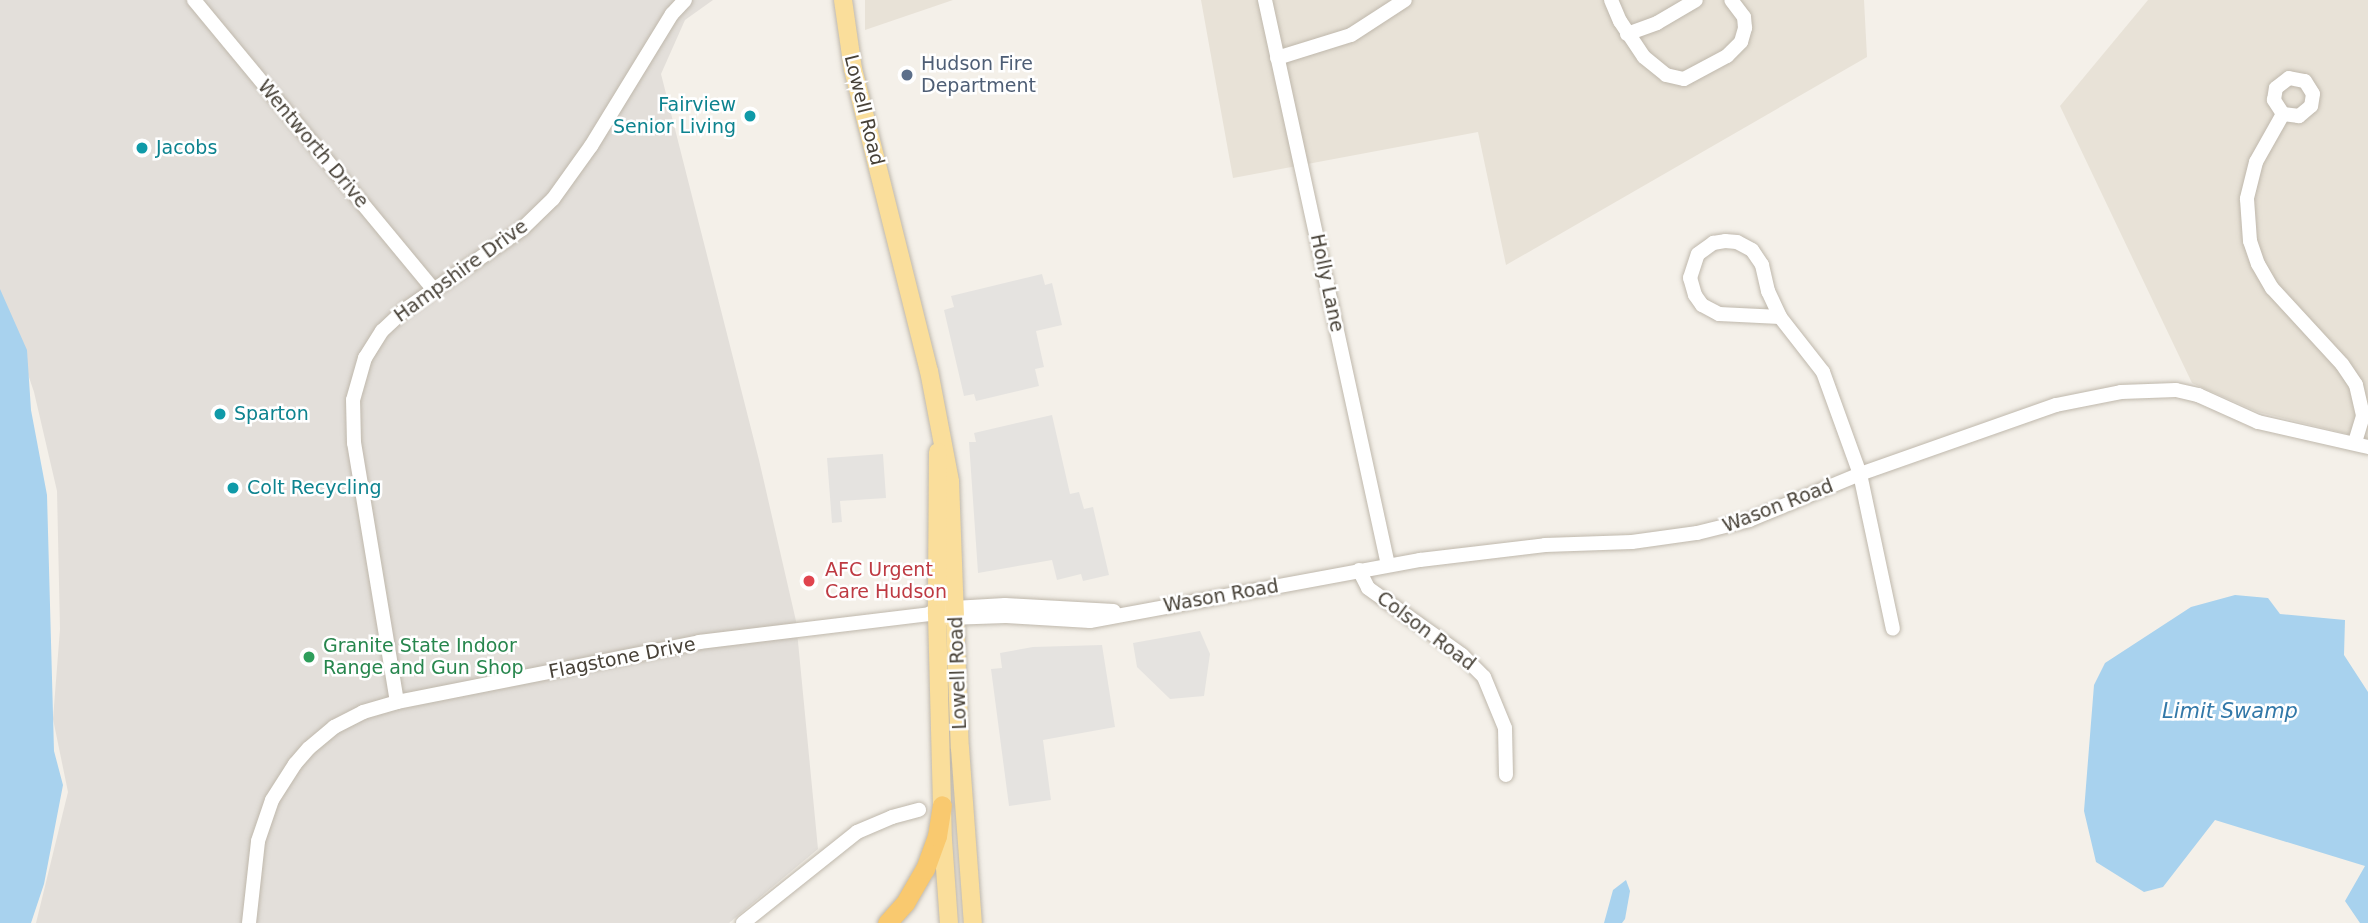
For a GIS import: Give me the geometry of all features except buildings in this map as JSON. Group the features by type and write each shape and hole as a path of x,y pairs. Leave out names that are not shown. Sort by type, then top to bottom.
{"highway":[{"path":"887,923 905,902 925,869 937,836 942,805"}],"main road":[{"name":"Lowell Road","path":"844,0 853,69 929,371 952,501 960,748 973,923"},
{"name":"Lowell Road","path":"940,424 934,614 948,923"}],"street":[{"name":"Wentworth Drive","path":"194,0 432,288"},
{"name":"Hampshire Drive","path":"397,702 354,443 353,400 365,358 375,339 389,323 432,288 513,235 553,199 591,146 672,14 685,0"},
{"name":"Holly Lane","path":"1265,0 1388,565"},
{"path":"1277,58 1351,35 1405,0"},
{"path":"1611,0 1627,34 1644,57 1666,75 1684,79 1731,53 1743,37 1744,18 1731,0"},
{"path":"1627,34 1657,23 1696,0"},
{"path":"2283,114 2261,152 2249,184 2247,215 2250,241 2258,264 2272,288 2342,364 2356,385 2363,416 2362,445"},
{"path":"1780,317 1725,315 1707,309 1690,284 1690,271 1698,254 1713,243 1725,241 1737,242 1752,250 1762,265 1768,291 1780,317 1823,372 1860,474 1893,629"},
{"name":"Wason Road","path":"934,614 1090,621 1388,565 1501,549 1632,542 1697,533 1759,516 1860,474 2056,405 2143,389 2176,390 2198,395 2258,422 2362,445"},
{"name":"Colson Road","path":"1359,570 1368,588 1462,655 1484,677 1506,727 1506,775"},
{"name":"Flagstone Drive","path":"249,923 258,841 272,800 282,782 309,748 334,727 363,712 397,702 699,642 934,614"},
{"path":"743,923 849,837 877,822 919,810"}],"shaded area":[{"path":"0,0 713,0 685,20 661,74 759,460 796,621 818,849 729,923 36,923 68,792 53,719 60,629 57,491 34,392 0,292"},
{"path":"865,0 953,0 865,30"},
{"path":"1201,0 1864,0 1867,57 1506,265 1478,132 1233,178"},
{"path":"2148,0 2368,0 2368,439 2258,412 2192,383 2060,106"},
{"path":"1042,274 1045,285 1052,283 1062,325 1036,331 1044,367 1035,369 1039,386 976,401 974,394 964,396 944,310 954,307 951,296"},
{"path":"1052,415 1070,494 1079,492 1084,509 1093,507 1109,575 1083,581 1081,574 1057,580 1052,560 978,573 969,442 976,442 974,433"},
{"path":"883,454 886,498 840,501 842,522 832,523 827,458"},
{"path":"1200,631 1210,654 1204,696 1170,699 1137,667 1133,643"},
{"path":"1102,645 1115,727 1043,740 1051,800 1009,806 991,669 1002,668 1000,653 1033,647"}],"water":[{"path":"0,289 27,350 31,410 47,495 54,751 63,785 44,884 31,923 0,923"},
{"name":"Limit Swamp","path":"2235,595 2268,598 2280,614 2345,620 2344,655 2368,692 2368,923 2360,923 2345,901 2365,866 2215,820 2163,887 2144,892 2096,862 2084,811 2094,685 2105,663 2191,607"},
{"path":"1626,880 1630,891 1625,919 1622,923 1604,923 1613,890"}],"place":[{"name":"Hudson Fire Department","path":"907,75"},
{"name":"Fairview Senior Living","path":"750,116"},
{"name":"Jacobs","path":"142,148"},
{"name":"Sparton","path":"220,414"},
{"name":"Colt Recycling","path":"233,488"},
{"name":"AFC Urgent Care Hudson","path":"809,581"},
{"name":"Granite State Indoor Range and Gun Shop","path":"309,657"}]}
